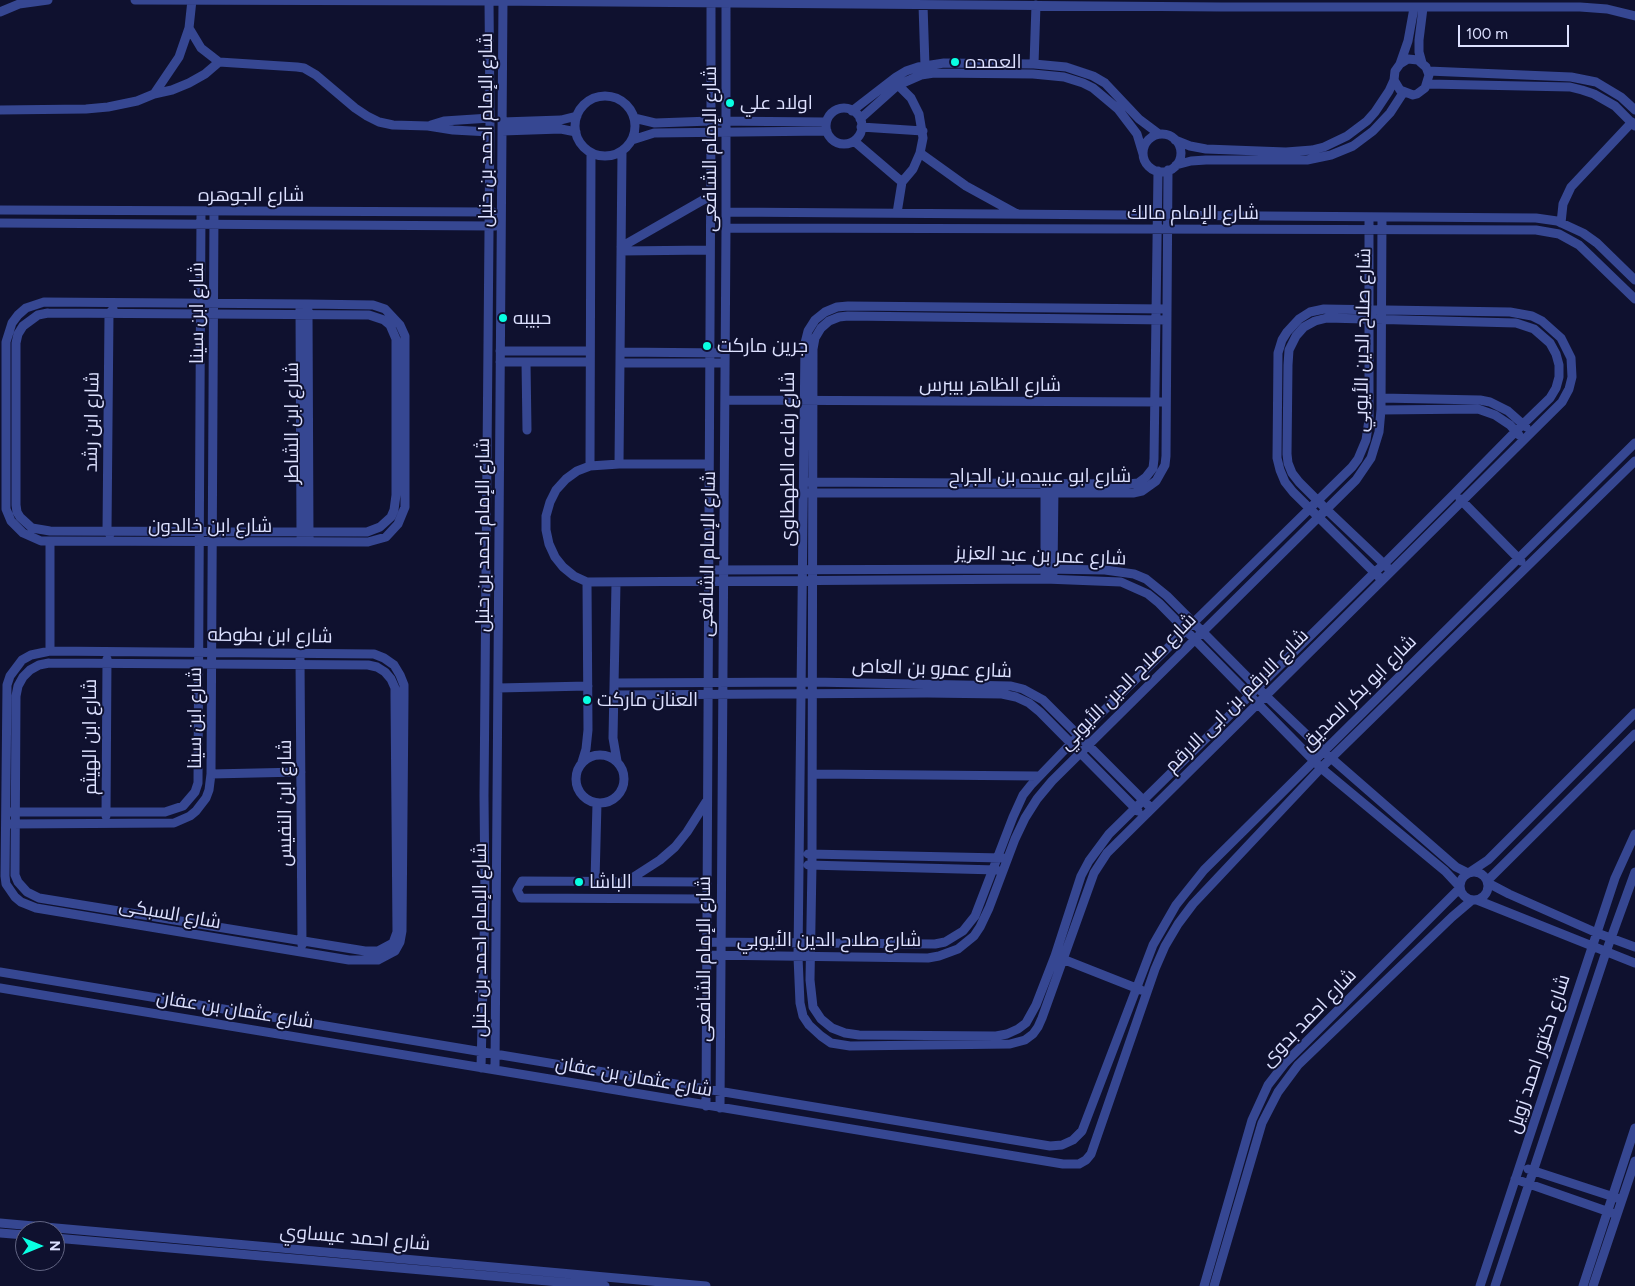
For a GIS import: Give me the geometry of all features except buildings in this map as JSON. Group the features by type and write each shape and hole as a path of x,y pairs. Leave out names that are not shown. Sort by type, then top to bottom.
{"street":[{"path":"0,12 19,4 48,0"},
{"path":"135,0 726,1 923,5 1234,4 1419,8 1590,4 1635,16"},
{"path":"154,94 179,57 189,28 192,0"},
{"name":"شارع الإمام احمد بن حنبل","path":"481,1068 490,132 489,0"},
{"name":"شارع الإمام احمد بن حنبل","path":"495,1070 503,0"},
{"name":"شارع الإمام الشافعى","path":"706,1106 710,1"},
{"name":"شارع الإمام الشافعى","path":"720,1108 726,1"},
{"path":"923,5 925,66"},
{"path":"1034,64 1036,5"},
{"path":"1419,8 1419,52 1422,63 1428,71 1428,84 1417,94 1403,93 1397,87 1394,80 1394,71 1404,61 1413,59 1422,63"},
{"path":"1400,64 1419,8"},
{"path":"189,28 201,48 219,62 304,68 316,75 367,116 379,122 393,125 428,126 453,130 490,132"},
{"path":"0,110 86,109 137,101 189,84 219,62"},
{"path":"852,111 860,123 859,134 854,140 845,144 836,142 829,136 826,127 831,114 839,109 852,111 906,71 944,63 1034,64 1066,67 1093,76 1105,83 1125,102 1139,120 1159,134 1168,135 1190,146 1206,149 1286,152 1324,147 1347,136 1367,121 1383,102 1394,80"},
{"path":"1428,71 1571,77 1596,82 1616,94 1635,110"},
{"path":"860,123 898,84 912,78 934,73 1033,74 1074,80 1097,91 1118,109 1137,134 1146,163 1154,170 1163,171 1191,161 1307,160 1331,155 1353,146 1373,131 1390,114 1403,93"},
{"path":"897,212 902,182 913,169 920,153 923,131 919,114 911,98 898,84"},
{"path":"1428,84 1570,87 1605,99 1634,124 1571,187 1564,204 1561,223"},
{"path":"607,96 616,98 624,103 634,118 635,129 632,140 622,152 616,154 604,156 591,153 584,148 576,132 577,116 582,107 597,97 607,96"},
{"path":"502,126 561,120 577,116"},
{"path":"428,126 444,121 490,118"},
{"path":"634,118 655,123 726,121 826,127"},
{"path":"860,123 923,131"},
{"path":"502,126 561,129 576,132"},
{"path":"632,140 654,133 726,132 826,127"},
{"path":"1143,154 1147,141 1159,134"},
{"path":"854,140 902,182"},
{"path":"1175,140 1180,152 1176,165"},
{"path":"619,464 622,152"},
{"path":"590,466 591,153"},
{"path":"920,153 971,189 1018,214"},
{"name":"شارع ابو عبيده بن الجراح","path":"803,492 1133,492 1142,491 1149,487 1162,474 1165,465 1167,309 1162,230 1163,171"},
{"path":"621,249 710,196"},
{"name":"شارع الجوهره","path":"0,210 501,212"},
{"name":"شارع ابن سينا","path":"3,812 166,812 183,806 195,792 198,783 202,314 201,211"},
{"name":"شارع ابن سينا","path":"2,824 166,824 182,820 196,811 206,798 211,782 214,211"},
{"name":"شارع الإمام مالك","path":"726,212 1536,218 1561,223 1583,233 1635,280"},
{"name":"شارع صلاح الدين الأيوبي","path":"706,942 935,944 945,942 963,931 970,924 975,916 1017,806 1038,776 1352,467 1363,450 1369,420 1368,218"},
{"name":"شارع صلاح الدين الأيوبي","path":"706,955 928,958 949,954 967,943 980,927 1025,818 1037,799 1052,781 1356,480 1371,458 1380,432 1382,218"},
{"name":"شارع الجوهره","path":"0,223 501,226"},
{"name":"شارع الإمام مالك","path":"726,228 1525,229 1553,233 1569,239 1588,252 1635,299"},
{"name":"شارع ابو عبيده بن الجراح","path":"803,482 1138,483 1153,468 1154,459 1156,309 1162,230"},
{"path":"621,249 710,250"},
{"name":"شارع ابن خالدون","path":"44,302 201,302 374,306 385,309 394,316 405,336 400,389 396,503 391,517 386,522 374,530 305,532 107,531 40,530 32,528 20,518 16,505 11,387 6,342 12,323 18,315 26,308 44,302"},
{"name":"شارع ابن رشد","path":"107,541 111,535 107,531 109,314 113,307 108,302"},
{"name":"شارع ابن الشاطر","path":"304,304 305,542"},
{"name":"شارع رفاعه الطهطاوى","path":"810,957 813,774 813,482 805,343 808,331 815,320 825,312 837,307 848,306 1167,309"},
{"path":"976,308 976,319"},
{"name":"شارع الارقم بن ابى الارقم","path":"798,957 800,1003 803,1016 809,1025 831,1043 850,1046 883,1047 1010,1044 1025,1040 1038,1027 1065,959 1090,885 1100,863 1152,808 1562,402 1569,389 1572,376 1571,358 1561,338 1542,321 1521,314 1481,311 1324,309 1310,312 1299,319 1282,340 1278,353 1276,458 1285,482 1382,580"},
{"path":"1481,311 1481,322"},
{"name":"شارع ابن خالدون","path":"48,313 109,314 369,315 384,320 394,332 396,339 400,389 405,507 398,524 386,537 377,540 305,542 41,541 24,533 8,516 6,509 11,387 18,334 30,319 48,313"},
{"name":"شارع رفاعه الطهطاوى","path":"798,957 803,482 813,349 815,338 820,328 829,321 848,316 1167,320"},
{"name":"شارع الارقم بن ابى الارقم","path":"810,957 810,993 813,1007 821,1019 832,1028 845,1034 996,1036 1007,1034 1026,1023 1055,956 1081,876 1088,861 1109,834 1384,564 1550,398 1556,388 1559,371 1556,354 1550,343 1542,335 1526,325 1516,323 1327,318 1315,321 1304,327 1296,336 1289,350 1288,463 1292,473 1326,509 1384,564 1391,571"},
{"path":"500,351 590,351"},
{"path":"620,352 709,353 725,358"},
{"path":"620,363 709,363 725,358"},
{"path":"500,362 590,362"},
{"path":"526,362 527,430"},
{"path":"1381,398 1480,400 1508,411 1519,427 1524,440"},
{"name":"شارع الظاهر بيبرس","path":"725,400 1166,402"},
{"path":"487,404 500,404"},
{"path":"1381,410 1478,409 1495,415 1530,433"},
{"name":"شارع ابو بكر الصديق","path":"1137,988 1153,945 1176,905 1204,870 1635,443"},
{"name":"شارع ابو بكر الصديق","path":"1148,992 1165,946 1193,904 1321,768 1635,461"},
{"path":"616,583 614,738 617,761 624,774 624,782 622,789 612,800 597,803 585,798 577,787 576,774 582,762 588,740 587,582 569,572 555,556 548,544 546,523 550,502 556,490 566,479 577,471 590,466 619,464 709,464"},
{"path":"1049,579 1050,483"},
{"path":"1455,493 1527,567"},
{"path":"50,541 50,651"},
{"name":"شارع عمر بن عبد العزيز","path":"708,570 1049,569 1105,570 1134,574 1146,579 1157,587 1323,751 1456,867 1469,872"},
{"name":"شارع عمر بن عبد العزيز","path":"587,582 1049,579 1121,582 1148,594 1195,639 1321,768 1445,871 1459,888"},
{"path":"486,580 499,581"},
{"name":"شارع ابن بطوطه","path":"2,824 7,686 15,667 30,655 50,651 374,654 394,665 400,674 404,691 397,932 392,948"},
{"name":"شارع ابن الهيثم","path":"106,824 107,651"},
{"name":"شارع ابن النفيس","path":"300,653 302,952"},
{"name":"شارع ابن بطوطه","path":"16,824 16,696 18,686 23,677 35,667 49,663 300,664 368,665 377,667 391,679 395,688 400,813"},
{"name":"شارع عمرو بن العاص","path":"614,683 813,682 1011,686 1023,689 1043,700 1152,808"},
{"path":"498,688 588,686"},
{"name":"شارع عمرو بن العاص","path":"614,695 1002,694 1016,697 1029,703 1040,712 1144,816"},
{"path":"1635,714 1488,860 1462,878 1459,888 1462,895 1635,963"},
{"path":"1474,900 1481,898 1487,892 1488,882 1635,734"},
{"path":"582,762 599,754 617,761"},
{"path":"211,774 302,772"},
{"path":"813,774 1038,776"},
{"path":"628,881 660,860 675,847 693,824 707,799"},
{"path":"595,882 597,803"},
{"name":"شارع السبكى","path":"2,824 6,884 15,897 28,905 349,960 372,961 384,958 392,948"},
{"name":"شارع السبكى","path":"16,824 15,875 22,888 32,896 372,952 392,948"},
{"name":"شارع دكتور احمد زويل","path":"1480,1286 1596,933 1615,878 1635,834"},
{"path":"800,854 1008,858"},
{"path":"800,865 1004,870"},
{"path":"1469,872 1482,874 1488,882 1509,894 1596,933 1635,947"},
{"name":"شارع دكتور احمد زويل","path":"1495,1286 1606,952 1635,872"},
{"path":"484,882 497,881"},
{"path":"706,882 522,881 517,890 521,898 706,899"},
{"name":"شارع احمد بدوى","path":"1204,1286 1252,1120 1268,1085 1285,1064 1459,888"},
{"path":"484,899 496,898"},
{"name":"شارع احمد بدوى","path":"1214,1286 1262,1122 1278,1092 1298,1065 1452,917 1474,900"},
{"path":"1055,956 1148,992"},
{"name":"شارع عثمان بن عفان","path":"0,972 1050,1146 1062,1145 1073,1140 1082,1131 1137,988"},
{"name":"شارع عثمان بن عفان","path":"0,988 1062,1164 1078,1164 1086,1160 1091,1154 1148,992"},
{"path":"883,1035 883,1047"},
{"path":"1583,1286 1635,1128"},
{"path":"1593,1286 1634,1165"},
{"path":"1519,1166 1622,1200"},
{"path":"1515,1179 1617,1215"},
{"name":"شارع احمد عيساوي","path":"0,1223 235,1248 445,1267 706,1286"},
{"path":"0,1233 15,1234"},
{"name":"شارع احمد عيساوي","path":"65,1239 235,1248"},
{"name":"شارع احمد عيساوي","path":"445,1267 605,1286"}],"place":[{"name":"العمده","path":"955,62"},
{"name":"اولاد علي","path":"730,103"},
{"name":"حبيبه","path":"503,318"},
{"name":"جرين ماركت","path":"707,346"},
{"name":"العنان ماركت","path":"587,700"},
{"name":"الباشا","path":"579,882"}]}
